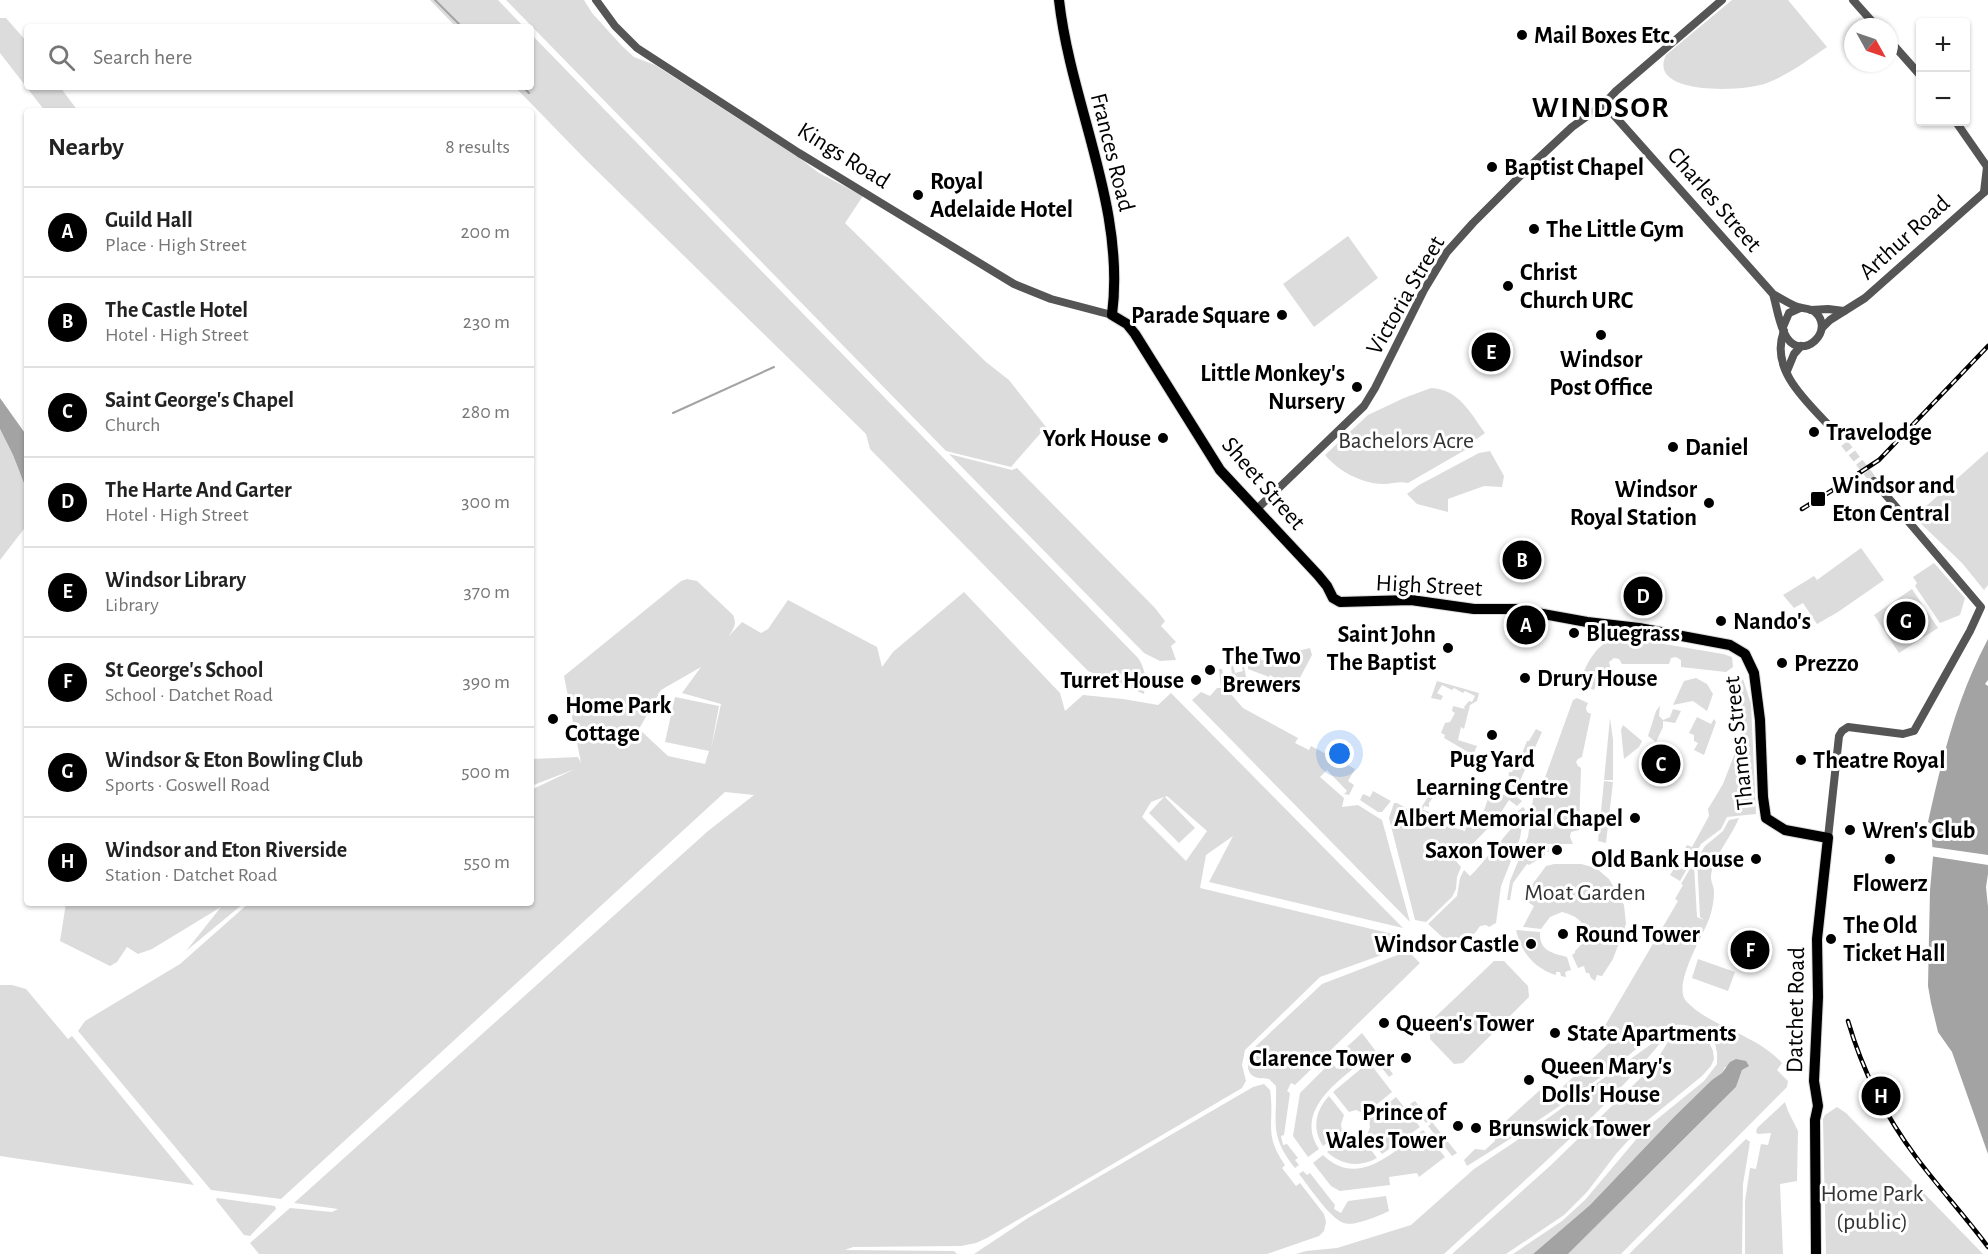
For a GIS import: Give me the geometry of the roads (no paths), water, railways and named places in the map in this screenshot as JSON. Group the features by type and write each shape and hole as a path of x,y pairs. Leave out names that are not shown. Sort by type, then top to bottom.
{"main road":[{"name":"Frances Road","path":"1059,0 1063,32 1089,127 1110,223 1113,246 1112,315"},
{"name":"Kings Road","path":"1112,315 1127,324"},
{"name":"Sheet Street","path":"1127,324 1165,380 1220,470 1318,575 1333,598 1340,602"},
{"name":"High Street","path":"1340,602 1411,600 1474,609 1516,609 1658,632"},
{"name":"Thames Street","path":"1658,632 1730,645 1745,654 1754,673 1760,720 1766,818 1785,830 1828,838"},
{"name":"Datchet Road","path":"1816,1254 1815,1120 1818,1106 1814,1073 1818,998 1817,939 1828,838"}],"street":[{"name":"Kings Road","path":"596,0 615,26 637,48 799,153 933,235 1031,292 1112,315"},
{"name":"Victoria Street","path":"1257,508 1364,406 1444,256 1473,222 1568,131 1604,104 1616,91 1722,0"},
{"path":"1853,0 1869,18"},
{"path":"1898,50 1917,72"},
{"name":"Charles Street","path":"1604,104 1773,294 1800,308 1811,310"},
{"path":"1959,126 1987,165 1986,190"},
{"name":"Arthur Road","path":"1822,328 1830,320 1865,298 1986,190"},
{"name":"Charles Street","path":"1773,294 1783,329"},
{"path":"1800,308 1789,313 1783,329 1779,343 1782,362 1796,387 1837,434"},
{"path":"1811,310 1844,311"},
{"path":"1786,371 1794,354 1801,346 1814,343 1818,339 1822,328 1819,318 1811,310"},
{"path":"1783,329 1790,341 1801,346"},
{"path":"1828,838 1839,736 1842,731 1848,728 1903,734 1914,731 1981,607 1874,481"}],"waterway":[{"path":"435,0 459,24"},
{"path":"526,90 529,93"},
{"path":"673,413 774,367"}],"tunnel":[{"path":"1837,434 1874,481"}],"railway":[{"path":"1802,509 1879,460 1988,346"},
{"path":"1848,1021 1868,1075 1895,1126 1905,1142 1988,1247"}],"place":[{"name":"Mail Boxes Etc.","path":"1522,35"},
{"name":"Baptist Chapel","path":"1492,167"},
{"name":"Royal Adelaide Hotel","path":"918,195"},
{"name":"The Little Gym","path":"1534,229"},
{"name":"Christ Church URC","path":"1508,286"},
{"name":"Parade Square","path":"1282,315"},
{"name":"Windsor Post Office","path":"1601,335"},
{"name":"Windsor Library","path":"1491,352"},
{"name":"Little Monkey's Nursery","path":"1357,387"},
{"name":"Travelodge","path":"1814,432"},
{"name":"York House","path":"1163,438"},
{"name":"Daniel","path":"1673,447"},
{"name":"Windsor and Eton Central","path":"1818,499"},
{"name":"Windsor Royal Station","path":"1709,503"},
{"name":"The Castle Hotel","path":"1522,560"},
{"name":"The Harte And Garter","path":"1643,596"},
{"name":"Nando's","path":"1721,621"},
{"name":"Windsor & Eton Bowling Club","path":"1906,621"},
{"name":"Guild Hall","path":"1526,625"},
{"name":"Bluegrass","path":"1574,633"},
{"name":"Saint John The Baptist","path":"1448,648"},
{"name":"Prezzo","path":"1782,663"},
{"name":"The Two Brewers","path":"1210,670"},
{"name":"Drury House","path":"1525,678"},
{"name":"Turret House","path":"1196,680"},
{"name":"Home Park Cottage","path":"553,719"},
{"name":"Pug Yard Learning Centre","path":"1492,735"},
{"name":"Theatre Royal","path":"1801,760"},
{"name":"Saint George's Chapel","path":"1661,764"},
{"name":"Albert Memorial Chapel","path":"1635,818"},
{"name":"Wren's Club","path":"1850,830"},
{"name":"Saxon Tower","path":"1557,850"},
{"name":"Old Bank House","path":"1756,859"},
{"name":"Flowerz","path":"1890,859"},
{"name":"Round Tower","path":"1563,934"},
{"name":"The Old Ticket Hall","path":"1831,939"},
{"name":"Windsor Castle","path":"1531,944"},
{"name":"St George's School","path":"1750,950"},
{"name":"Queen's Tower","path":"1384,1023"},
{"name":"State Apartments","path":"1555,1033"},
{"name":"Clarence Tower","path":"1406,1058"},
{"name":"Queen Mary's Dolls' House","path":"1529,1080"},
{"name":"Windsor and Eton Riverside","path":"1881,1096"},
{"name":"Prince of Wales Tower","path":"1458,1126"},
{"name":"Brunswick Tower","path":"1476,1128"}],"district":[{"name":"WINDSOR","path":"1601,107"}],"park label":[{"name":"Bachelors Acre","path":"1406,440"},
{"name":"Moat Garden","path":"1585,892"},
{"name":"Home Park (public)","path":"1872,1207"}]}
